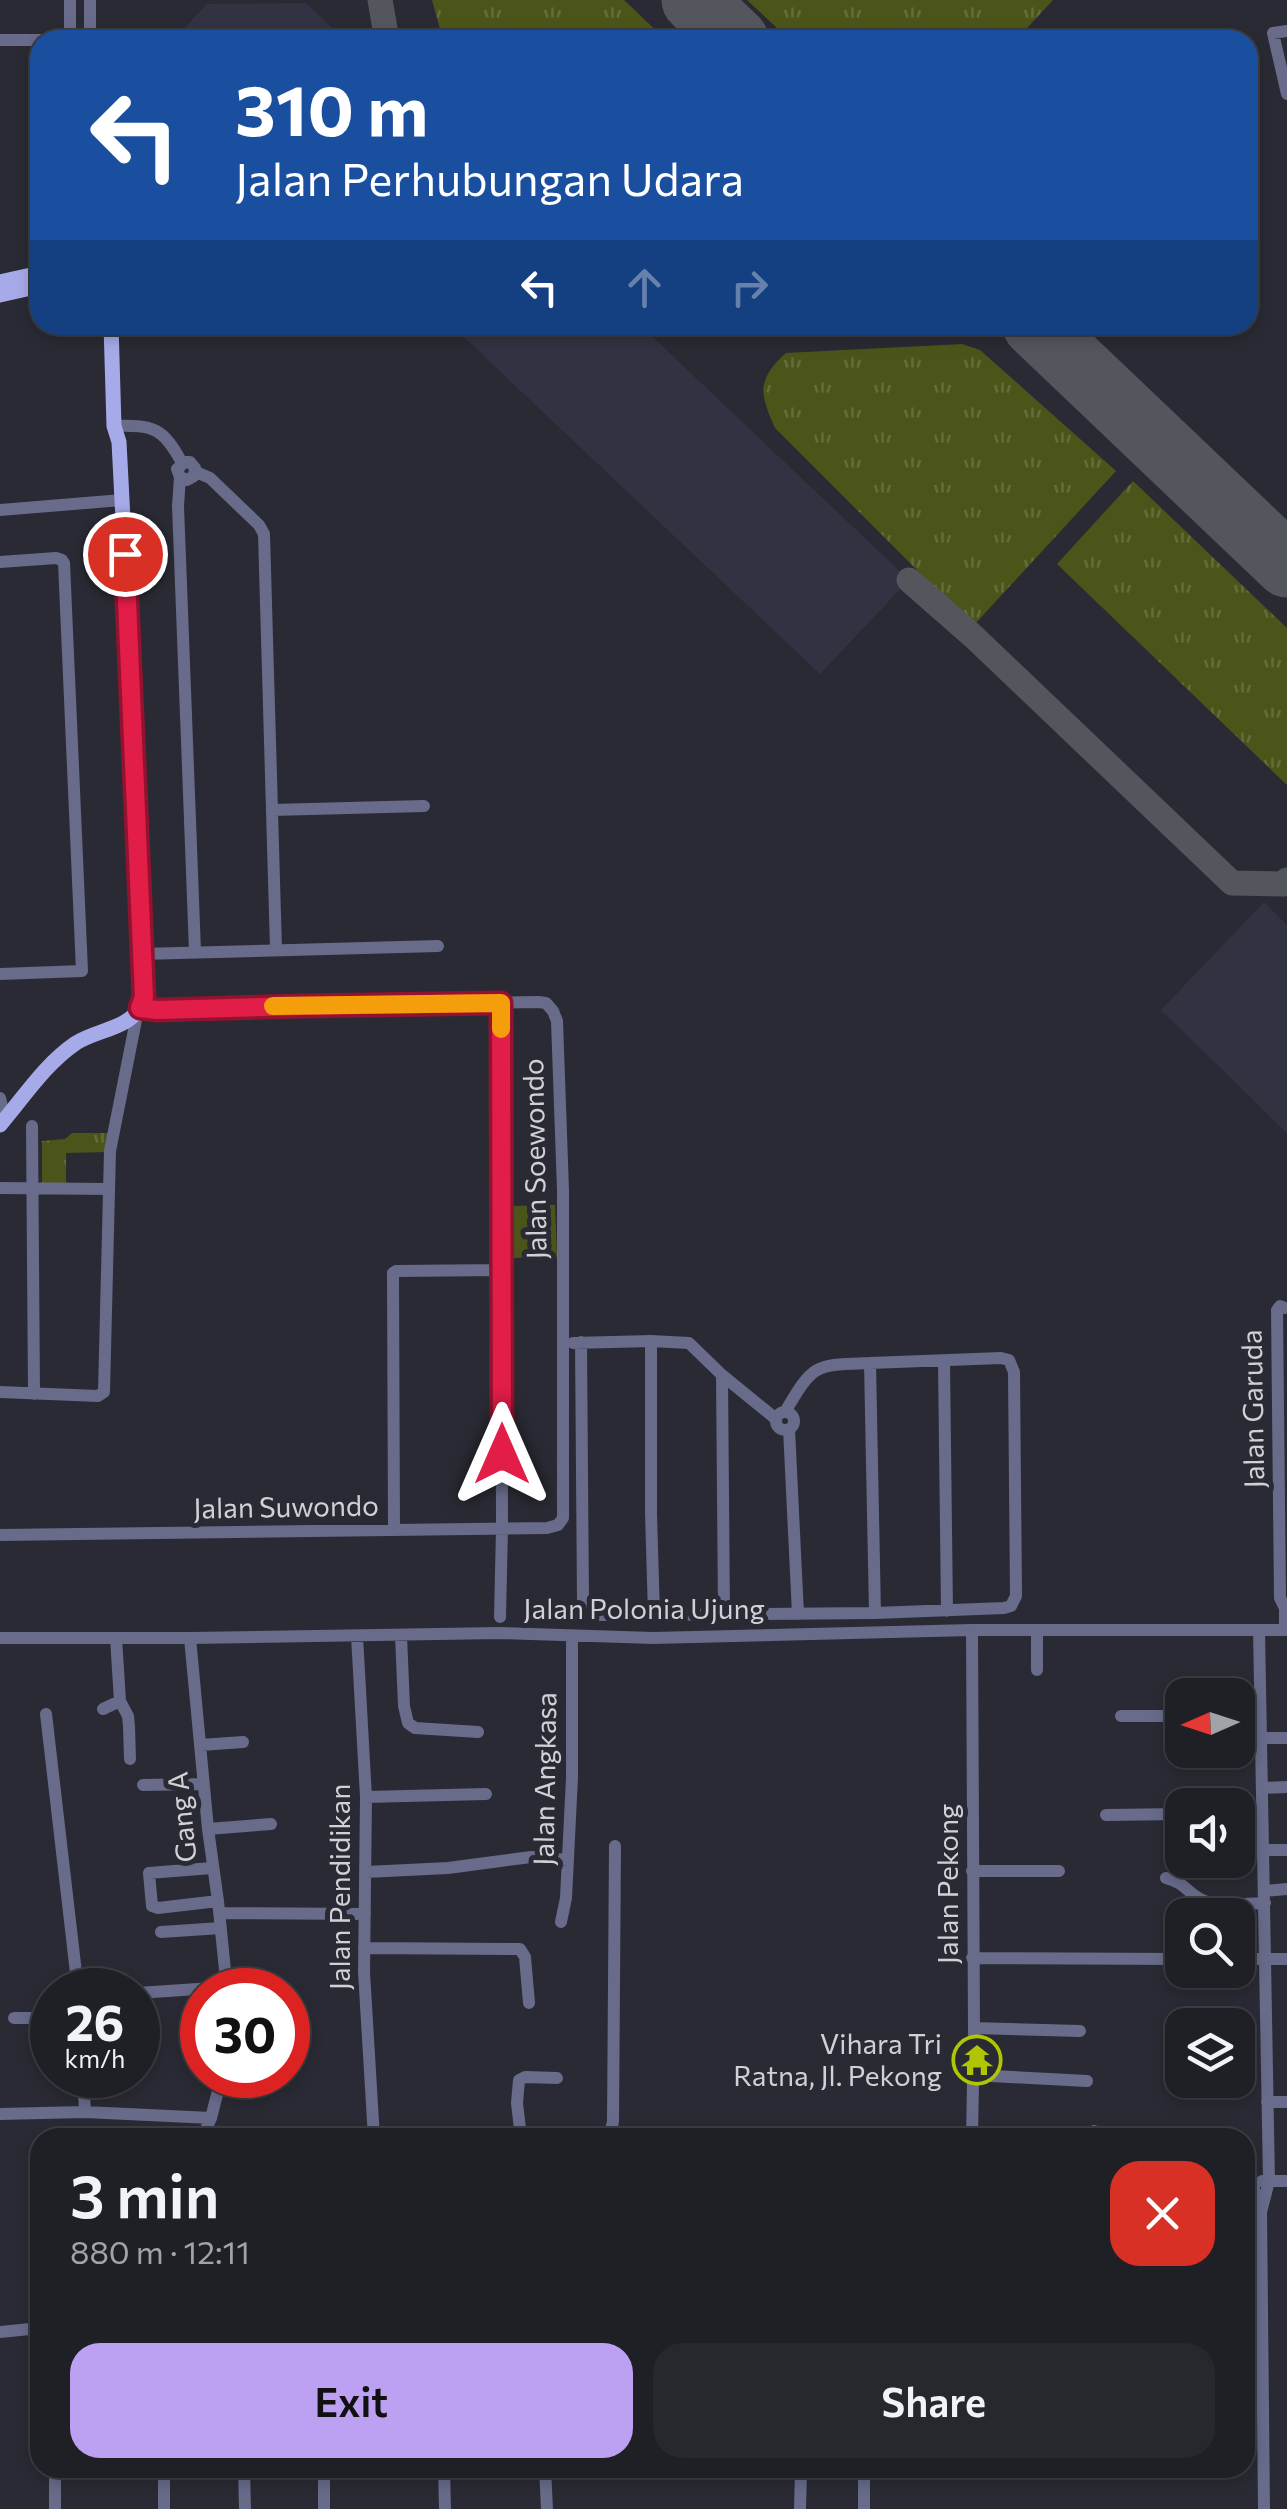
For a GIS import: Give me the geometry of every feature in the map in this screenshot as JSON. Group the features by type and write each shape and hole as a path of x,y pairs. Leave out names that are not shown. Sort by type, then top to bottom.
{"main road":[{"path":"0,282 30,275"},
{"path":"0,294 30,288"},
{"path":"2,1122 45,1070 78,1042 139,1012 144,997 112,335"},
{"path":"118,431 120,335"}],"street":[{"path":"70,0 70,30"},
{"path":"90,0 90,30"},
{"path":"1287,30 1273,33 1287,94"},
{"path":"0,40 30,40"},
{"path":"118,431 151,426 161,434 187,480 196,472 210,478 264,534 276,950"},
{"path":"181,470 178,506 195,951"},
{"path":"0,510 122,500"},
{"path":"0,562 56,558 64,563 82,971 0,974"},
{"path":"272,810 424,806"},
{"path":"141,954 438,946"},
{"path":"0,1392 98,1396 104,1392 110,1151 139,1012 501,1003 500,1617"},
{"name":"Jalan Soewondo","path":"501,1003 546,1003 553,1010 557,1026 563,1190 564,1512"},
{"path":"0,1098 2,1122"},
{"path":"32,1126 34,1394"},
{"path":"0,1188 108,1189"},
{"path":"394,1530 393,1273 500,1270"},
{"path":"651,1341 654,1616"},
{"path":"581,1342 583,1602 594,1615 654,1616 874,1613 1011,1606 1016,1596 1016,1558 1013,1366 1009,1360 829,1364 818,1368 798,1390 778,1427 789,1429 798,1614"},
{"path":"564,1344 689,1343 722,1376 781,1416"},
{"path":"944,1362 947,1611"},
{"path":"870,1363 874,1613"},
{"path":"722,1376 724,1614"},
{"name":"Jalan Garuda","path":"1282,1380 1287,1457"},
{"name":"Jalan Garuda","path":"1282,1380 1286,1630"},
{"name":"Jalan Suwondo","path":"0,1535 553,1527 564,1512"},
{"name":"Jalan Polonia Ujung","path":"0,1638 499,1634 652,1638 972,1630 1286,1630"},
{"name":"Jalan Pekong","path":"972,1630 972,2128"},
{"path":"1258,1630 1269,2181 1261,2212 1264,2509"},
{"path":"1037,1631 1037,1670"},
{"name":"Jalan Pendidikan","path":"357,1636 366,1797 364,1948 373,2128"},
{"path":"400,1636 408,1723 415,1728 478,1732"},
{"name":"Jalan Angkasa","path":"562,1922 572,1778 572,1636"},
{"path":"116,1638 120,1700 129,1721 130,1760"},
{"name":"Gang A","path":"190,1638 225,1968"},
{"path":"104,1709 120,1700"},
{"path":"46,1714 75,1968"},
{"path":"1121,1716 1165,1716"},
{"path":"1255,1716 1260,1716"},
{"path":"1261,1738 1287,1738"},
{"path":"201,1745 243,1742"},
{"path":"143,1785 203,1784"},
{"path":"1262,1788 1287,1787"},
{"path":"366,1797 486,1794"},
{"path":"1255,1813 1262,1813"},
{"path":"1106,1814 1165,1814"},
{"path":"208,1829 271,1824"},
{"path":"611,2128 615,1846"},
{"path":"1263,1850 1287,1850"},
{"path":"366,1872 448,1868 531,1857 568,1860"},
{"path":"212,1868 149,1873 152,1906 364,1914"},
{"path":"972,1871 1059,1871"},
{"path":"1166,1878 1183,1884 1210,1903 1265,1897 1287,1889"},
{"path":"162,1932 222,1928"},
{"path":"364,1948 520,1948 525,1957 528,2003"},
{"path":"972,1958 1165,1958"},
{"path":"1255,1958 1287,1958"},
{"path":"14,2018 30,2018"},
{"path":"974,2028 1080,2031"},
{"path":"973,2075 1087,2081"},
{"path":"520,2128 519,2080 557,2078"},
{"path":"84,2098 84,2112"},
{"path":"206,2128 216,2098"},
{"path":"1268,2102 1287,2102"},
{"path":"0,2114 84,2112 211,2118"},
{"path":"1255,2182 1287,2181"},
{"path":"1255,2198 1261,2212"},
{"path":"0,2332 30,2329"},
{"path":"55,2478 55,2509"},
{"path":"164,2478 164,2509"},
{"path":"244,2478 245,2509"},
{"path":"324,2478 324,2509"},
{"path":"444,2478 445,2509"},
{"path":"545,2478 547,2509"},
{"path":"800,2509 801,2478"},
{"path":"864,2478 864,2509"}],"shaded area":[{"path":"306,3 334,30 182,30 207,4"},
{"path":"462,335 651,335 909,580 820,674"},
{"path":"1264,902 1287,925 1287,1133 1161,1010"}],"green space":[{"path":"432,0 624,0 656,30 440,30"},
{"path":"747,0 1053,0 1025,30 779,30"},
{"path":"962,344 980,350 1116,471 973,626 775,428 764,396 765,380 786,353"},
{"path":"1133,481 1287,628 1287,785 1057,564"},
{"path":"72,1133 108,1133 107,1152 66,1153 66,1187 42,1187 42,1141 65,1139"},
{"path":"555,1205 557,1257 506,1258 504,1206"}],"taxiway":[{"path":"380,0 385,30"},
{"path":"909,580 1232,883 1283,884 1287,880"}],"runway":[{"path":"694,0 726,30"},
{"path":"1046,335 1287,565"}],"slow traffic":[{"path":"273,1006 501,1003 501,1029"}],"place":[{"name":"Vihara Tri Ratna, Jl. Pekong","path":"977,2060"}],"route":[{"path":"125,554 144,997 140,1008 501,1003 502,1454"}]}
